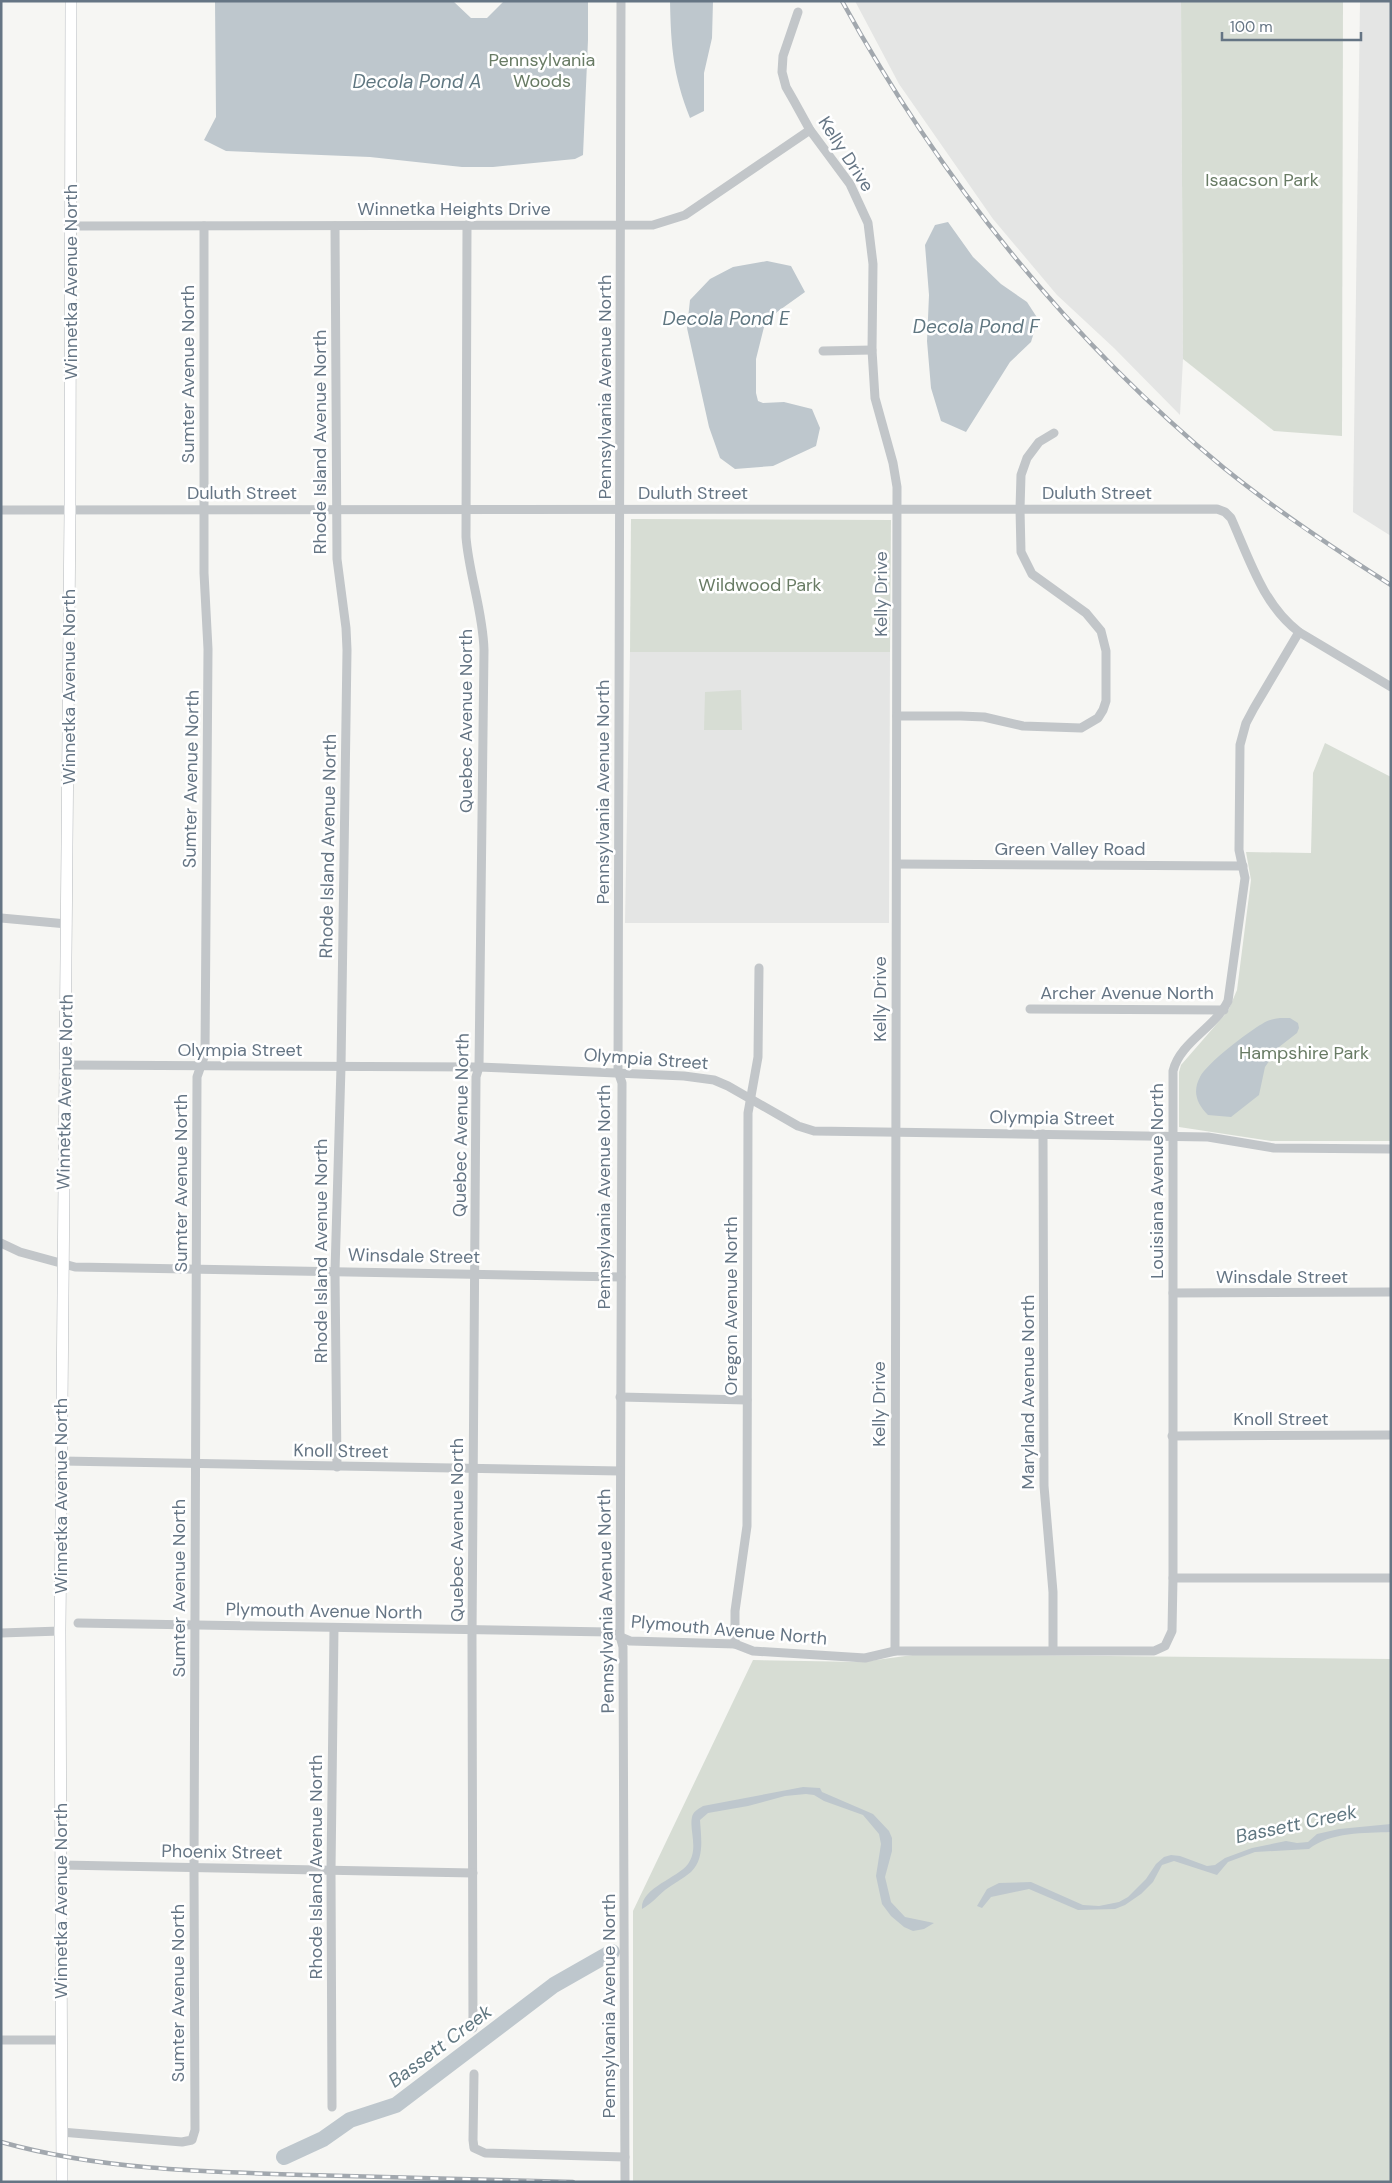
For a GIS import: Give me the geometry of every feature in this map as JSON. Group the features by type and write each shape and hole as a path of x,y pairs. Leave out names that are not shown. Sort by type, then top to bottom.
{"main road":[{"name":"Winnetka Avenue North","path":"62,2182 60,1631 70,510 71,1"}],"street":[{"name":"Pennsylvania Avenue North","path":"621,1 622,225 618,1071 622,1083 620,1636 623,1647 625,1823 625,2182"},
{"name":"Kelly Drive","path":"798,12 783,56 782,72 786,87 810,130 850,184 868,223 873,264 872,350 875,398 893,463 897,487 895,1651"},
{"name":"Winnetka Heights Drive","path":"71,226 653,224 685,214 810,130"},
{"name":"Quebec Avenue North","path":"467,225 468,559 484,628 480,1067 476,1077 473,2028"},
{"name":"Sumter Avenue North","path":"61,2132 182,2142 192,2140 195,2130 197,1077 205,1054 208,659 204,510 204,226"},
{"name":"Rhode Island Avenue North","path":"336,226 335,509 337,559 347,650 335,1271 338,1467"},
{"path":"823,351 872,350"},
{"path":"897,716 961,716 984,718 1029,727 1081,728 1098,718 1104,710 1106,701 1106,651 1101,631 1086,613 1041,581 1026,564 1020,541 1022,475 1027,458 1039,442 1054,433"},
{"name":"Duluth Street","path":"1,510 1217,509 1225,512 1231,518 1268,599 1277,612 1299,632"},
{"path":"1299,632 1391,686"},
{"name":"Louisiana Avenue North","path":"1165,1646 1172,1631 1173,1578 1172,1080 1176,1061 1224,1010 1231,990 1245,878 1239,850 1240,745 1246,723 1299,632"},
{"name":"Green Valley Road","path":"897,864 1243,866"},
{"path":"1,918 67,924"},
{"name":"Oregon Avenue North","path":"735,1644 735,1611 747,1526 748,1113 758,1057 759,968"},
{"name":"Archer Avenue North","path":"1030,1009 1224,1010"},
{"name":"Olympia Street","path":"65,1065 480,1067 618,1071 714,1080 798,1126 814,1131 1208,1137 1274,1148 1391,1149"},
{"name":"Maryland Avenue North","path":"1042,1134 1044,1486 1052,1592 1053,1650"},
{"name":"Winsdale Street","path":"1,1243 20,1252 75,1267 621,1277"},
{"name":"Winsdale Street","path":"1173,1294 1391,1292"},
{"path":"620,1397 747,1400"},
{"name":"Knoll Street","path":"1172,1436 1391,1435"},
{"name":"Knoll Street","path":"62,1461 620,1471"},
{"path":"1173,1578 1391,1578"},
{"name":"Plymouth Avenue North","path":"78,1623 609,1632 630,1641 735,1644 753,1652 865,1658 895,1651 1154,1651 1165,1646"},
{"name":"Rhode Island Avenue North","path":"332,2107 331,1870 334,1628"},
{"path":"1,1633 60,1631"},
{"name":"Phoenix Street","path":"61,1865 472,1873"},
{"path":"1,2040 61,2040"},
{"path":"474,2074 474,2148 485,2153 625,2157"}],"shaded area":[{"path":"855,1 1181,1 1183,359 1180,415 1114,348 1057,295 993,219 899,84"},
{"path":"1360,1 1391,1 1391,536 1353,512"},
{"path":"630,652 890,652 889,923 625,923"}],"green space":[{"name":"Isaacson Park","path":"1181,1 1343,1 1342,436 1274,431 1183,359"},
{"name":"Wildwood Park","path":"631,519 891,520 890,652 630,652"},
{"path":"741,690 742,730 704,730 705,692"},
{"name":"Hampshire Park","path":"1325,743 1391,777 1391,1141 1271,1141 1179,1127 1179,1072 1181,1065 1228,1011 1237,990 1251,880 1246,852 1311,853 1313,773"},
{"path":"920,1654 1391,1659 1391,2182 633,2182 633,1911 753,1660 861,1662"}],"water":[{"name":"Decola Pond A","path":"215,1 453,1 471,18 487,18 504,1 588,1 583,155 575,159 493,167 462,167 370,157 226,151 204,140 216,117"},
{"path":"670,1 713,1 712,38 704,73 704,111 690,118 676,74 671,33"},
{"name":"Decola Pond F","path":"948,222 973,257 1001,284 1027,302 1038,319 1031,342 1010,362 966,432 941,421 931,388 927,341 929,295 925,245 935,225"},
{"name":"Decola Pond E","path":"767,261 791,266 805,292 777,312 764,327 756,359 756,393 758,401 763,403 784,402 812,409 820,428 816,446 773,466 735,469 720,458 709,427 687,328 690,300 710,279 733,267"},
{"path":"1280,1018 1290,1018 1298,1023 1299,1028 1297,1033 1279,1047 1265,1067 1259,1095 1231,1117 1208,1115 1201,1107 1196,1093 1198,1082 1204,1071 1228,1048 1248,1033 1266,1022"},
{"path":"803,1787 820,1788 822,1792 873,1814 889,1831 892,1838 892,1851 885,1877 891,1902 905,1917 934,1923 924,1929 913,1931 904,1927 891,1916 882,1904 876,1876 881,1844 879,1834 863,1815 824,1801 814,1795 806,1794 785,1796 748,1806 708,1813 700,1820 701,1848 695,1867 642,1909 643,1902 653,1889 688,1864 693,1852 691,1822 693,1814 698,1809 703,1806"},
{"path":"1391,1824 1391,1832 1337,1836 1317,1843 1309,1849 1255,1852 1228,1862 1217,1875 1174,1861 1162,1865 1153,1882 1141,1894 1125,1905 1115,1909 1078,1910 1029,1889 991,1897 982,1908 977,1906 987,1889 999,1883 1031,1882 1083,1905 1099,1906 1119,1902 1128,1897 1146,1879 1156,1864 1164,1857 1171,1855 1180,1856 1207,1866 1215,1865 1225,1858 1252,1848 1286,1841 1308,1842 1317,1834 1339,1829"}],"waterway":[{"name":"Bassett Creek","path":"284,2157 323,2139 350,2120 396,2105 554,1985 612,1952"}],"railway":[{"path":"842,1 880,67 921,131 1011,253 1061,311 1113,366 1167,418 1224,468 1306,529 1391,585"},
{"path":"1,2142 77,2159 192,2171 573,2182"}],"park label":[{"name":"Pennsylvania Woods","path":"542,70"}]}
